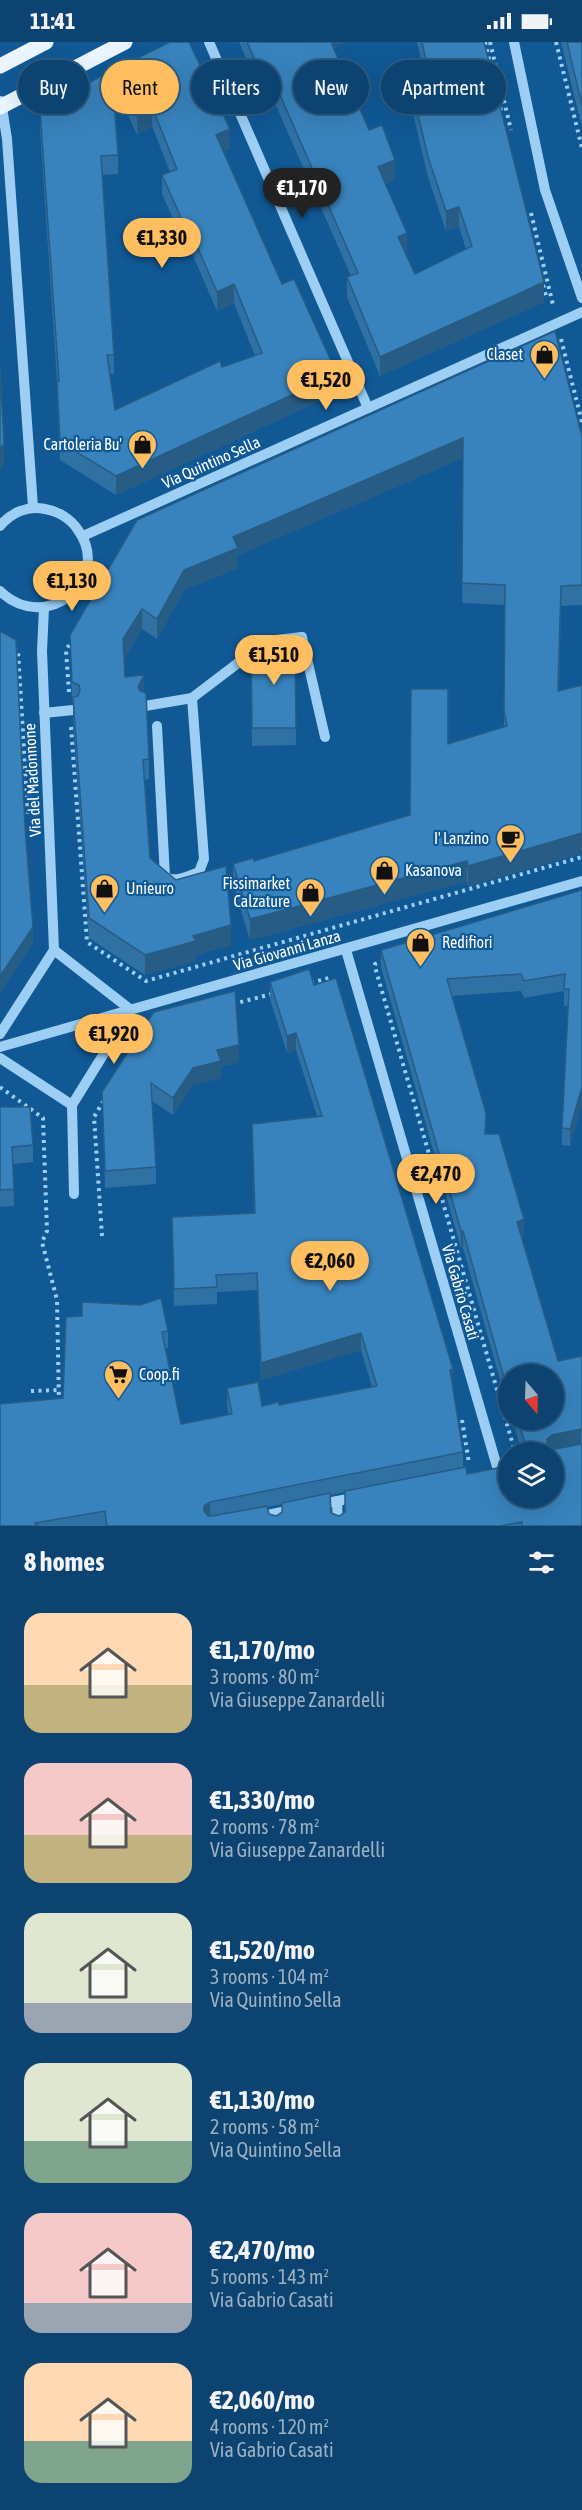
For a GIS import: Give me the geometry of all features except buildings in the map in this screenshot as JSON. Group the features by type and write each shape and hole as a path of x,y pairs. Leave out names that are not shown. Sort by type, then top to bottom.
{"main road":[{"path":"0,66 46,42"},
{"path":"1,104 125,42"}],"street":[{"path":"209,42 368,408"},
{"path":"514,42 545,190 582,298"},
{"path":"1,104 33,507"},
{"name":"Via Quintino Sella","path":"83,536 582,312"},
{"path":"0,526 18,511 33,507 46,509 63,516 74,524 83,536 88,563 84,578 61,603 44,608 25,607 10,600 0,591"},
{"name":"Via del Madonnone","path":"44,608 42,651 54,951"},
{"path":"145,706 192,698 267,641 302,637 325,737"},
{"path":"158,726 165,877 183,878 199,872 204,859 192,698"},
{"path":"44,713 71,710"},
{"name":"Via Giovanni Lanza","path":"0,1047 582,881"},
{"name":"Via Gabrio Casati","path":"346,950 498,1470"},
{"path":"0,1034 54,951 131,1010 72,1105 74,1194"},
{"path":"0,1058 72,1105"},
{"path":"242,1520 369,1495"},
{"path":"337,1501 338,1526"},
{"path":"274,1514 275,1526"}],"path":[{"path":"485,42 510,134 490,42"},
{"path":"556,42 582,148"},
{"path":"529,202 582,422"},
{"path":"526,215 546,296"},
{"path":"77,633 66,651 87,942 146,981 582,857"},
{"path":"9,646 18,651 28,816"},
{"path":"387,960 375,964 512,1442"},
{"path":"307,984 329,978 334,979"},
{"path":"232,1004 275,993"},
{"path":"0,1087 43,1118 47,1231 42,1242 57,1300 59,1413"},
{"path":"102,1236 94,1117 105,1099"},
{"path":"31,1391 59,1390"}],"place":[{"name":"Claset","path":"544,380"},
{"name":"Cartoleria Bu'","path":"143,470"},
{"name":"I' Lanzino","path":"510,864"},
{"name":"Kasanova","path":"384,896"},
{"name":"Unieuro","path":"105,914"},
{"name":"Fissimarket Calzature","path":"311,918"},
{"name":"Redifiori","path":"421,968"},
{"name":"Coop.fi","path":"118,1400"}]}
